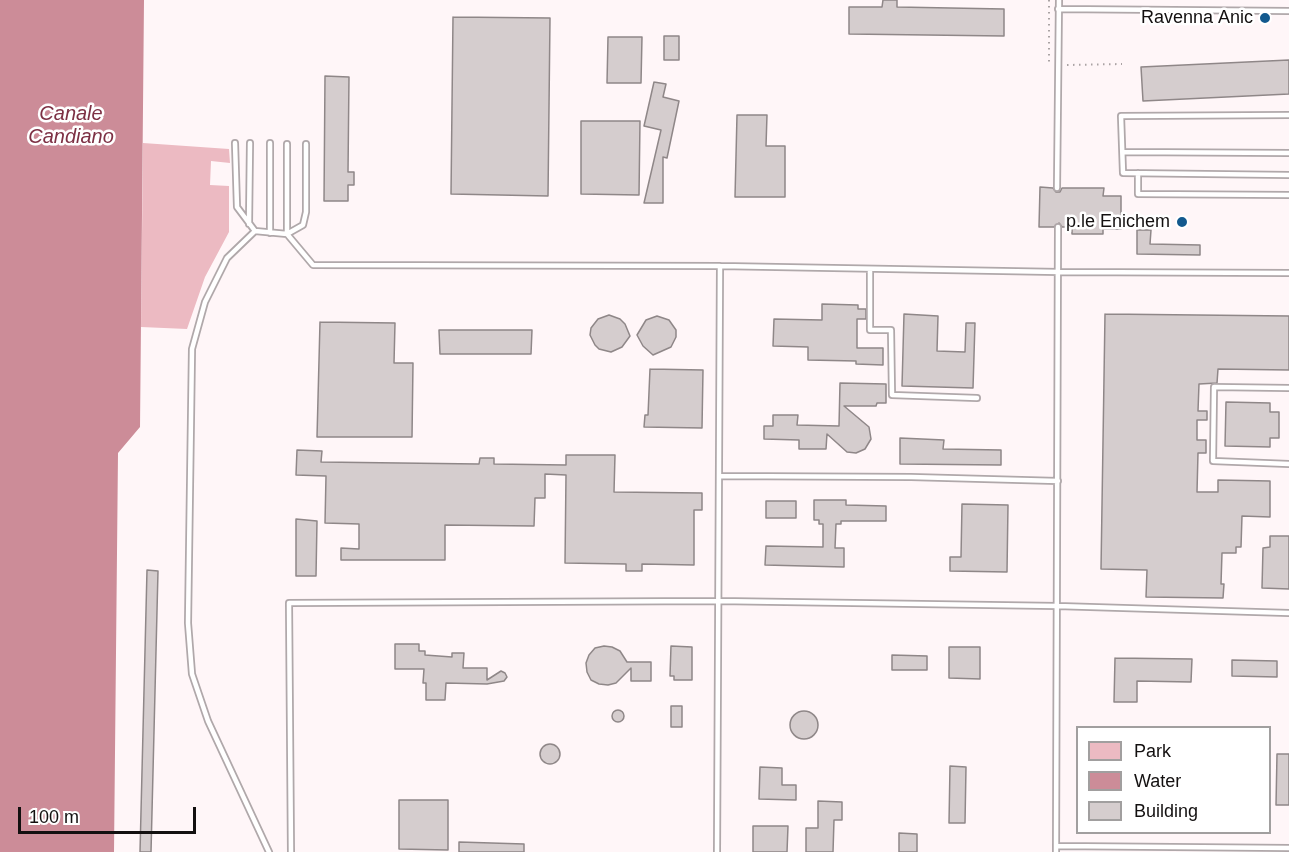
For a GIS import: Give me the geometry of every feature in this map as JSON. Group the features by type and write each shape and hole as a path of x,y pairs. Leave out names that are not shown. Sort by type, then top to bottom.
{"lane":[{"path":"1057,188 1059,0"},
{"path":"1058,9 1289,10"},
{"path":"1289,115 1121,116 1123,173 1289,175"},
{"path":"235,143 237,207 255,231 287,234 303,225 305,218 306,144"},
{"path":"249,224 250,143"},
{"path":"270,143 270,233"},
{"path":"286,144 287,234 313,265 720,266 1059,272 1289,273"},
{"path":"1123,152 1289,153"},
{"path":"1138,173 1138,194 1289,195"},
{"path":"1056,852 1058,227"},
{"path":"255,231 227,258 205,302 192,349 188,623 192,674 208,721 269,852"},
{"path":"717,852 720,266"},
{"path":"870,269 870,330 891,330 892,396 978,398"},
{"path":"1289,388 1214,387 1213,461 1289,464"},
{"path":"719,476 911,477 1058,482"},
{"path":"291,852 289,603 718,601 1058,606 1289,613"},
{"path":"1056,846 1289,848"}],"path":[{"path":"1049,0 1049,65 1122,64"}],"green space":[{"path":"143,143 229,149 230,163 211,161 210,185 229,186 229,232 205,277 187,329 141,327"}],"water":[{"name":"Canale Candiano","path":"0,0 144,0 140,427 118,453 114,852 0,852"}],"building":[{"path":"883,0 897,0 897,7 1004,9 1004,36 849,34 849,7 882,7"},
{"path":"453,17 550,18 548,196 451,194"},
{"path":"664,36 679,36 679,60 664,60"},
{"path":"608,37 642,37 641,83 607,83"},
{"path":"1289,60 1289,94 1143,101 1141,67"},
{"path":"325,76 349,77 348,172 354,172 354,185 348,185 348,201 324,201"},
{"path":"654,82 666,84 663,97 679,101 667,158 663,157 663,203 644,203 661,130 644,126"},
{"path":"737,115 767,115 766,146 785,146 785,197 735,197"},
{"path":"581,121 640,121 639,195 581,194"},
{"path":"1040,187 1053,188 1056,192 1060,192 1062,188 1104,188 1103,196 1121,196 1121,229 1103,229 1103,234 1072,234 1072,227 1062,227 1059,223 1054,227 1039,227"},
{"path":"1137,230 1151,230 1150,244 1200,245 1200,255 1137,254"},
{"path":"822,304 858,305 858,309 866,309 866,319 857,319 857,348 883,348 883,365 856,364 856,361 808,360 808,347 773,346 774,319 822,320"},
{"path":"904,314 938,316 937,351 965,352 966,323 975,323 973,388 902,386"},
{"path":"1105,314 1289,316 1289,370 1218,369 1217,383 1199,384 1198,411 1207,411 1207,420 1197,420 1197,440 1206,440 1206,453 1198,453 1197,492 1218,492 1218,480 1270,481 1270,517 1242,516 1241,547 1236,547 1236,553 1222,553 1223,598 1146,597 1147,570 1101,569"},
{"path":"609,315 620,319 625,324 630,336 622,347 611,352 599,349 590,335 591,328 598,319"},
{"path":"657,316 669,320 676,330 676,337 671,347 653,355 643,346 637,335 646,320"},
{"path":"320,322 395,323 394,363 413,363 412,437 317,437"},
{"path":"439,330 532,330 531,354 440,354"},
{"path":"650,369 703,370 702,428 644,427 645,415 648,415"},
{"path":"840,383 886,384 886,403 877,403 876,406 844,406 869,427 871,439 865,449 856,453 847,452 827,434 826,449 799,449 799,440 764,439 764,426 773,426 773,415 798,415 797,425 839,426"},
{"path":"1226,402 1270,403 1270,412 1279,412 1279,438 1270,438 1270,447 1225,446"},
{"path":"900,438 944,440 943,449 1001,450 1001,465 900,464"},
{"path":"297,450 322,451 321,462 479,464 480,458 494,458 494,464 566,465 566,455 615,455 614,492 702,493 702,510 694,510 694,565 642,564 642,571 626,571 626,564 565,563 566,475 545,474 545,498 535,498 534,526 445,525 445,560 341,560 341,548 359,549 359,524 325,523 326,476 296,475"},
{"path":"814,500 846,500 846,505 886,506 886,521 841,521 841,524 836,524 835,548 844,548 844,567 765,565 766,546 823,547 823,524 819,524 819,520 814,520"},
{"path":"766,501 796,501 796,518 766,518"},
{"path":"962,504 1008,505 1007,572 950,571 950,557 961,557"},
{"path":"296,519 317,521 316,576 296,576"},
{"path":"1270,536 1289,536 1289,589 1262,588 1263,548 1270,547"},
{"path":"147,570 158,571 151,852 140,852"},
{"path":"395,644 419,644 419,651 425,651 425,655 452,657 452,653 464,653 463,668 487,668 487,680 501,671 507,677 504,681 487,684 446,683 445,700 426,700 426,683 423,683 424,669 395,669"},
{"path":"604,646 620,651 627,662 651,662 651,681 631,681 631,668 616,683 599,684 591,680 586,663 589,655 595,648"},
{"path":"671,646 692,647 692,680 674,680 674,676 670,676"},
{"path":"949,647 980,647 980,679 949,678"},
{"path":"892,655 927,656 927,670 892,670"},
{"path":"1115,658 1192,659 1191,682 1137,681 1137,702 1114,702"},
{"path":"1232,660 1277,661 1277,677 1232,676"},
{"path":"671,706 682,706 682,727 671,727"},
{"path":"620,710 624,716 620,722 616,722 612,714"},
{"path":"804,711 814,715 818,725 814,735 804,739 794,735 790,725 794,715"},
{"path":"550,744 557,747 560,754 557,761 550,764 543,761 540,754 543,747"},
{"path":"1277,754 1289,754 1289,805 1276,805"},
{"path":"950,766 966,767 965,823 949,823"},
{"path":"760,767 782,768 782,785 796,785 796,800 759,799"},
{"path":"399,800 448,800 448,850 399,849"},
{"path":"818,801 842,802 842,820 834,820 833,852 806,852 806,828 818,828"},
{"path":"753,826 788,826 787,852 753,852"},
{"path":"899,833 917,834 917,852 899,852"},
{"path":"459,842 524,844 524,852 459,852"}],"place":[{"name":"Ravenna Anic","path":"1265,18"},
{"name":"p.le Enichem","path":"1182,222"}]}
